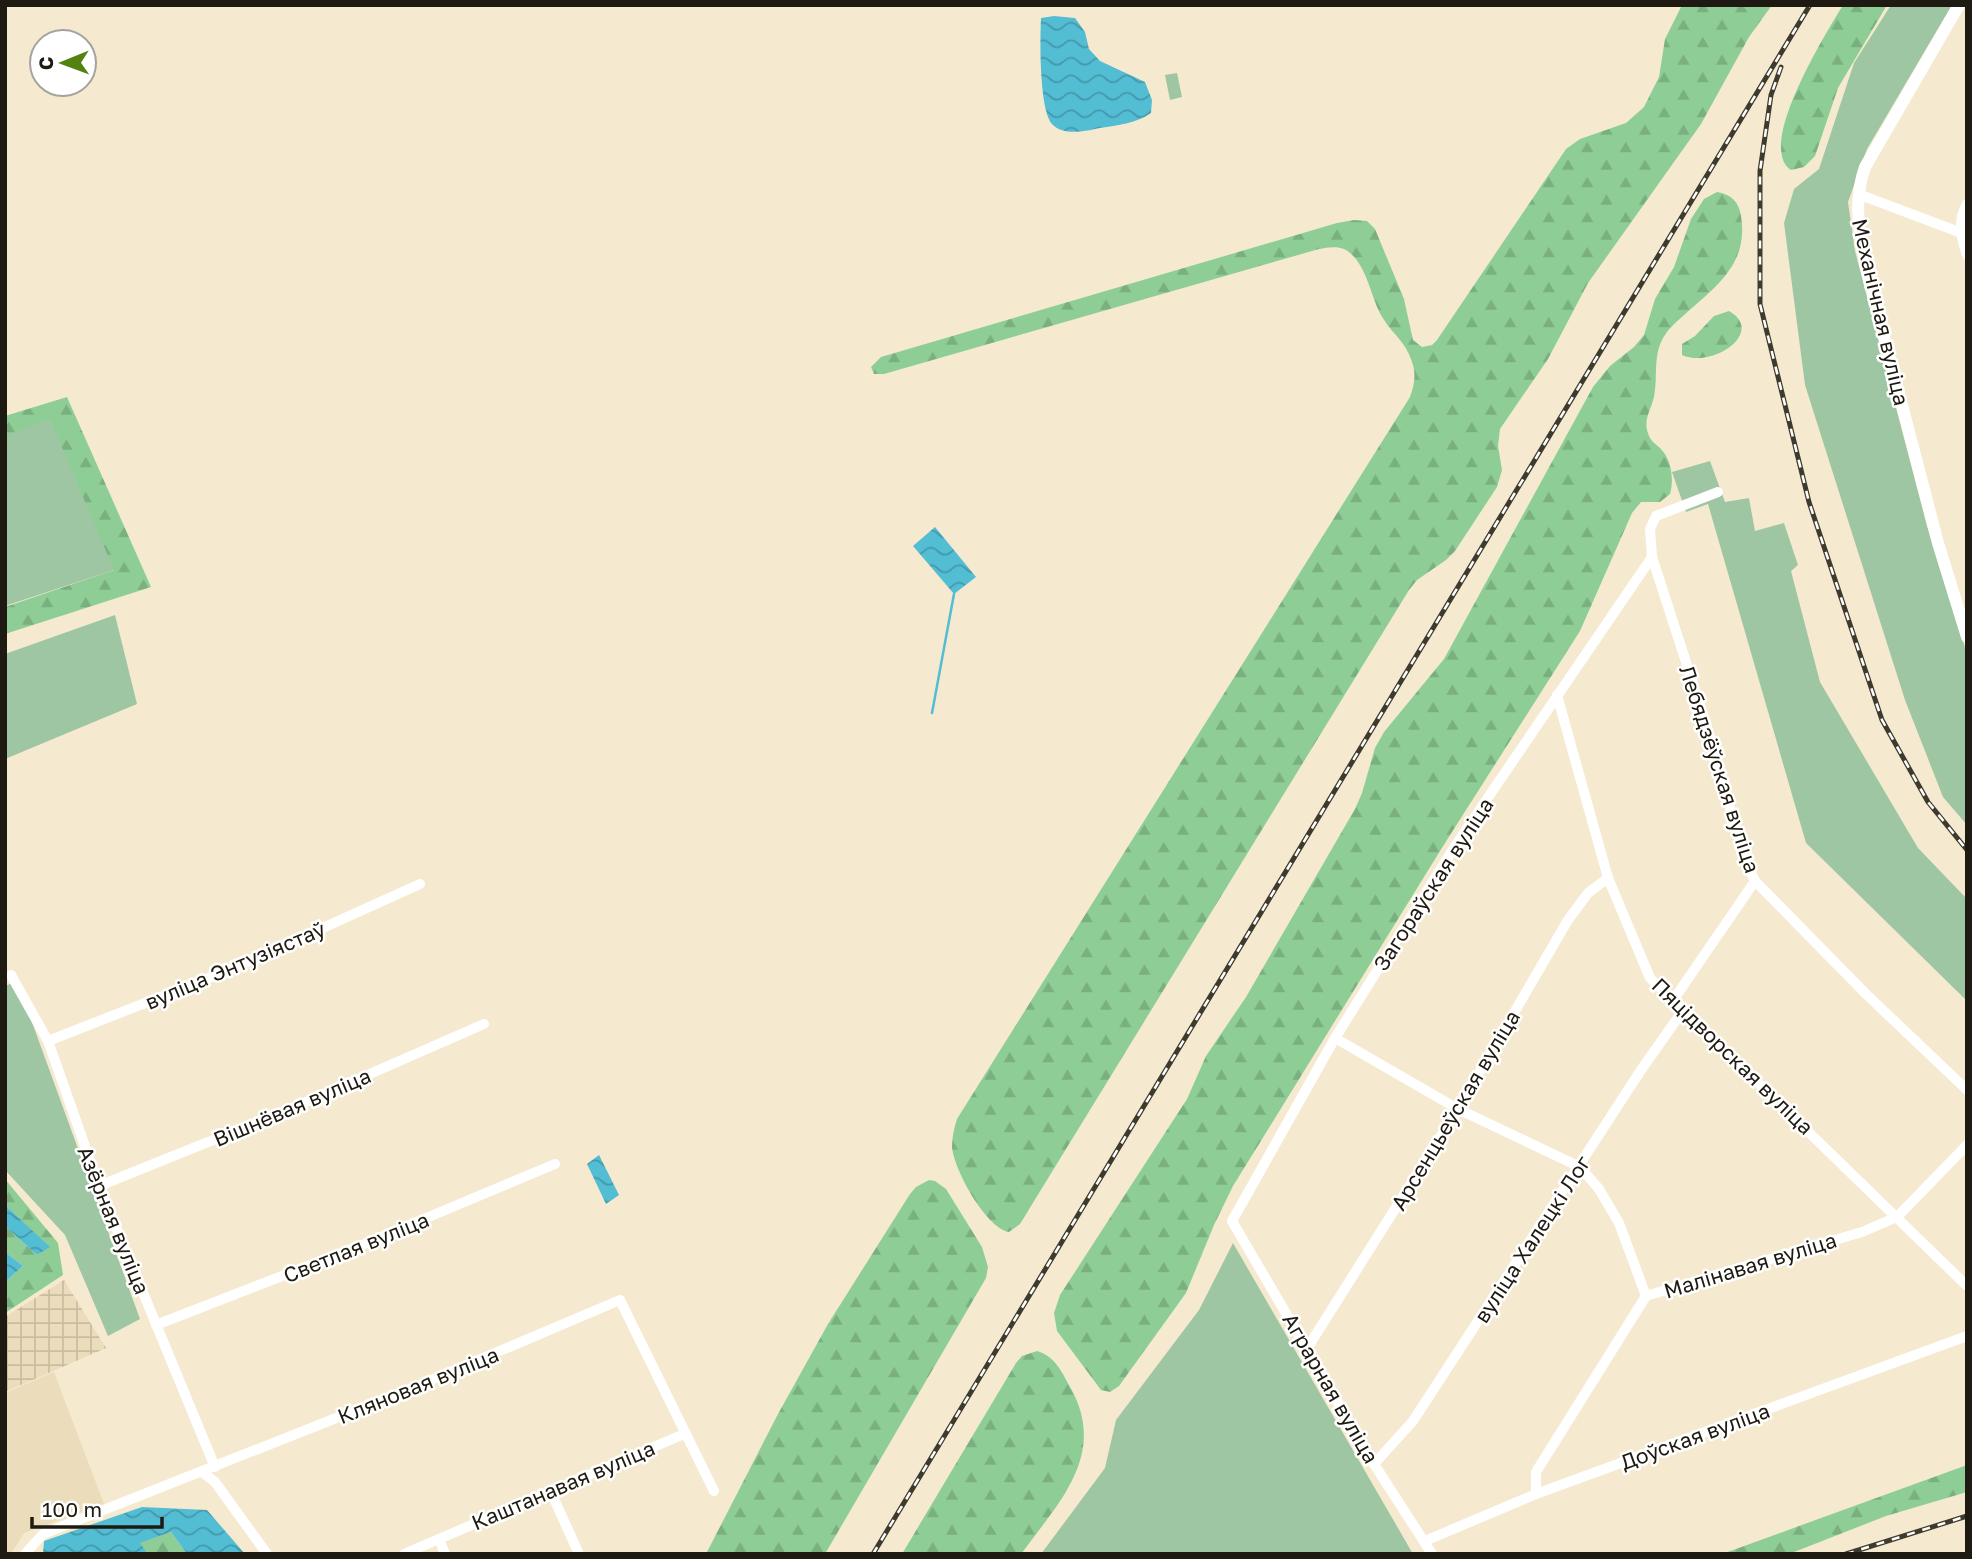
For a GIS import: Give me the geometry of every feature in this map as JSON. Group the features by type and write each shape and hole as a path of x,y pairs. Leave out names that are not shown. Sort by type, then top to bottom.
{"street":[{"name":"Механічная вуліца","path":"1959,5 1872,155 1860,181 1858,232 1941,553 1967,637"},
{"path":"1858,194 1963,231"},
{"path":"1967,204 1963,210 1967,256"},
{"name":"Лебядзёўская вуліца","path":"1718,492 1656,516 1650,529 1652,557 1745,861 1755,881 1866,994 1967,1090"},
{"name":"Загораўская вуліца","path":"1232,1222 1335,1038 1457,843 1652,557"},
{"name":"Пяцідворская вуліца","path":"1557,695 1608,878 1650,978 1967,1286"},
{"name":"Арсенцьеўская вуліца","path":"1308,1347 1458,1109 1568,920 1588,893 1608,878"},
{"path":"1674,999 1755,881"},
{"name":"вуліца Энтузіястаў","path":"48,1041 232,969 420,884"},
{"name":"Азёрная вуліца","path":"11,975 48,1041 99,1186 215,1467"},
{"name":"вуліца Халецкі Лог","path":"1374,1464 1413,1421 1641,1070 1684,1009"},
{"name":"Вішнёвая вуліца","path":"99,1186 292,1108 484,1024"},
{"path":"1335,1038 1458,1109 1580,1167 1599,1189 1619,1223 1646,1296"},
{"name":"Малінавая вуліца","path":"1536,1494 1536,1472 1646,1296 1862,1232 1897,1217 1967,1145"},
{"name":"Светлая вуліца","path":"156,1325 357,1247 555,1164"},
{"name":"Аграрная вуліца","path":"1232,1222 1308,1347 1374,1464 1432,1554"},
{"name":"Кляновая вуліца","path":"25,1554 43,1534 417,1386 620,1300 684,1434"},
{"name":"Доўская вуліца","path":"1425,1541 1536,1494 1967,1336"},
{"path":"684,1434 714,1491"},
{"name":"Каштанавая вуліца","path":"404,1554 684,1434"},
{"path":"202,1472 215,1482 267,1554"},
{"path":"550,1490 579,1554"},
{"path":"439,1539 445,1554"}],"shaded area":[{"path":"64,1280 106,1348 5,1392 5,1317"},
{"path":"54,1372 104,1504 24,1533 11,1554 5,1554 5,1393"}],"green space":[{"path":"1682,5 1772,5 1749,37 1701,124 1588,283 1548,359 1500,429 1498,446 1502,470 1497,487 1455,551 1417,580 1409,590 1020,1224 1009,1232 1000,1228 973,1197 954,1157 953,1133 957,1119 1410,397 1414,369 1407,349 1377,308 1361,266 1347,250 1335,247 1319,249 884,374 874,374 871,367 881,357 1354,220 1367,221 1375,229 1404,299 1413,340 1422,347 1432,345 1566,149 1580,139 1626,123 1644,107 1659,77 1665,39"},
{"path":"1843,5 1887,5 1838,88 1815,156 1804,167 1791,170 1782,157 1782,138 1787,114 1810,63"},
{"path":"1891,5 1952,5 1867,149 1848,202 1855,251 1927,526 1967,654 1967,825 1943,797 1905,700 1805,385 1784,223 1794,189 1819,169 1854,63"},
{"path":"1177,73 1182,97 1170,100 1165,75"},
{"path":"1717,192 1730,197 1738,207 1742,233 1740,248 1735,262 1718,285 1671,327 1662,340 1654,397 1647,420 1649,436 1665,454 1670,465 1670,494 1660,502 1641,502 1632,513 1580,631 1233,1186 1186,1293 1119,1386 1110,1392 1101,1390 1057,1331 1054,1313 1060,1295 1187,1099 1206,1056 1246,997 1355,809 1375,748 1384,732 1444,659 1593,387 1610,366 1634,347 1644,335 1655,299 1674,267 1691,219 1704,199"},
{"path":"1729,311 1739,319 1742,329 1739,338 1731,346 1708,357 1682,355 1682,344 1695,336 1714,316"},
{"path":"67,397 151,587 5,634 5,607 114,570 5,436 5,416"},
{"path":"50,419 114,570 5,606 5,436"},
{"path":"1710,461 1725,502 1749,498 1755,531 1784,523 1798,565 1791,571 1820,682 1918,848 1967,899 1967,1001 1806,843 1708,504 1686,512 1672,472"},
{"path":"115,615 137,704 5,759 5,654"},
{"path":"17,981 140,1319 108,1336 65,1235 5,1170 5,986"},
{"path":"5,1179 58,1243 63,1275 5,1313 5,1282 23,1266 5,1252 5,1226 37,1255 49,1247 5,1205"},
{"path":"929,1180 946,1189 982,1247 988,1267 986,1278 825,1554 706,1554 828,1324 910,1194"},
{"path":"1233,1243 1413,1554 1041,1554 1105,1468 1116,1420 1199,1310"},
{"path":"1037,1351 1048,1356 1060,1369 1080,1410 1084,1433 1082,1454 1075,1475 1051,1515 1021,1554 902,1554 1016,1363 1022,1356"},
{"path":"1967,1465 1967,1492 1886,1516 1789,1554 1722,1554"},
{"path":"171,1532 187,1554 148,1554 139,1543"}],"water":[{"path":"1041,18 1075,18 1085,32 1089,49 1100,61 1145,82 1152,100 1151,113 1126,124 1082,131 1063,131 1053,125 1045,106 1040,41"},
{"path":"935,527 976,577 954,594 913,546"},
{"path":"599,1155 619,1195 606,1204 587,1164"},
{"path":"5,1205 50,1247 37,1255 5,1226"},
{"path":"5,1252 23,1266 5,1282"},
{"path":"142,1507 207,1510 245,1554 187,1554 171,1532 140,1543 148,1554 43,1554 44,1541"}],"waterway":[{"path":"932,713 954,594"}],"railway":[{"path":"873,1554 1810,5"},
{"path":"1781,67 1771,95 1760,171 1760,304 1809,502 1882,720 1928,802 1967,850"},
{"path":"1846,1554 1967,1516"}]}
